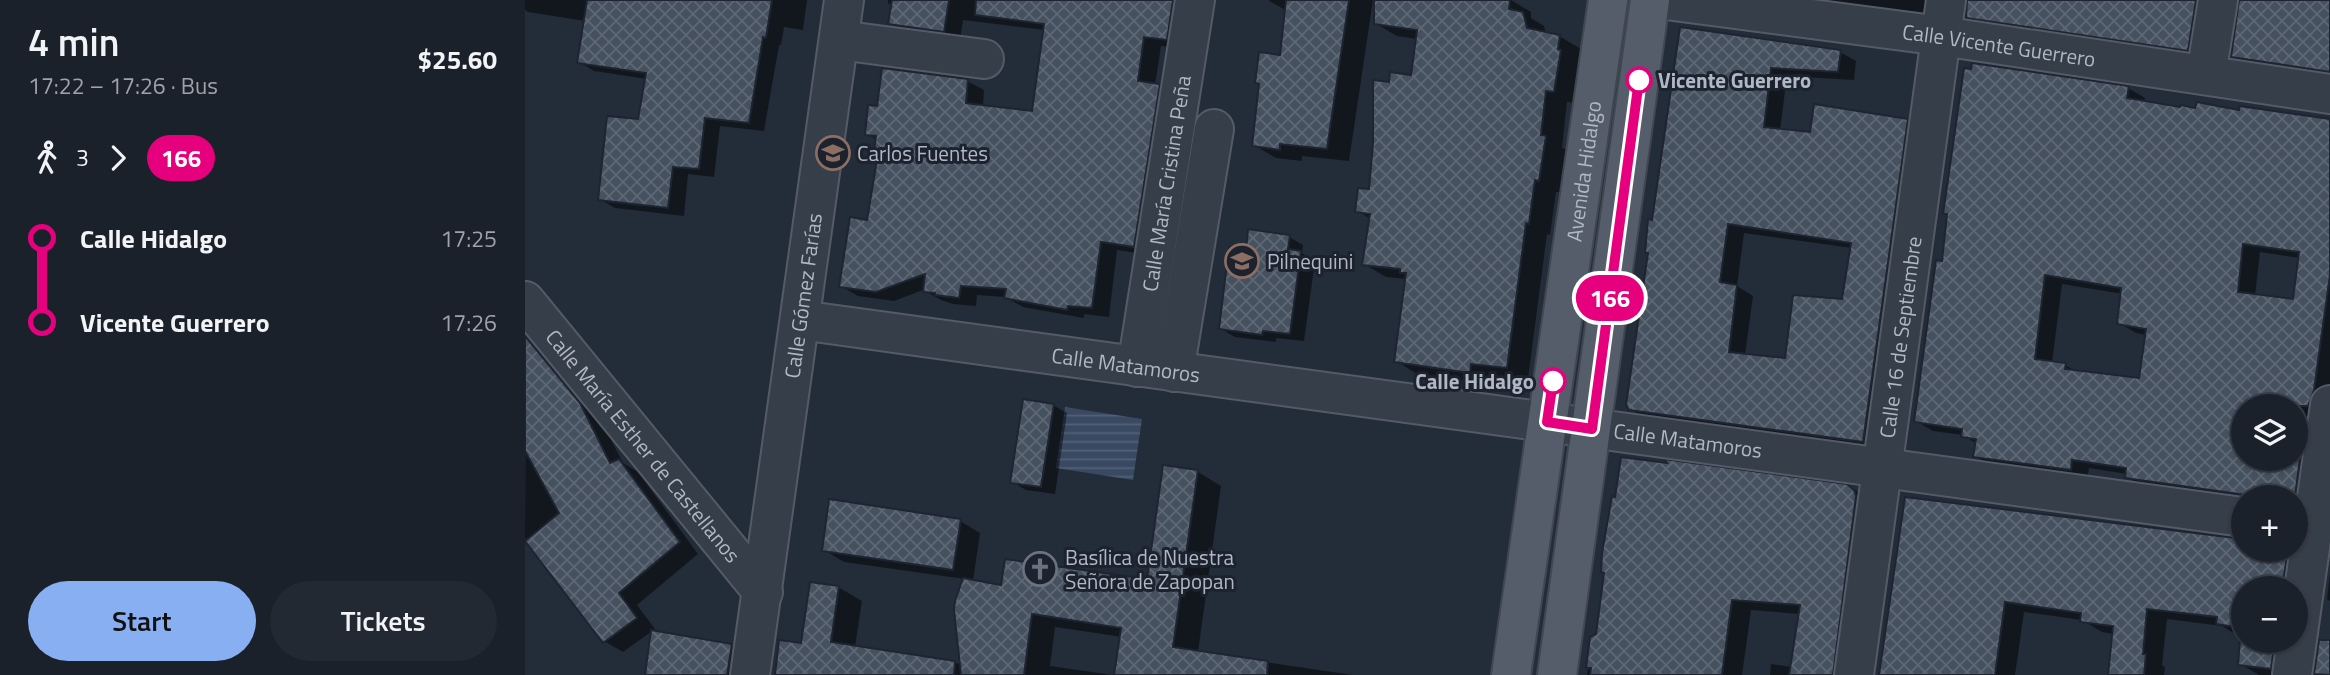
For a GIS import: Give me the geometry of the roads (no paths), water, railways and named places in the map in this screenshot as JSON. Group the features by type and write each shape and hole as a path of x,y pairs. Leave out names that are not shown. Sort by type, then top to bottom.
{"main road":[{"name":"Avenida Hidalgo","path":"1511,675 1608,0"},
{"name":"Avenida Hidalgo","path":"1557,675 1650,0"}],"street":[{"name":"Calle Gómez Farías","path":"750,675 844,0"},
{"name":"Calle María Cristina Peña","path":"1137,367 1195,0"},
{"name":"Calle Vicente Guerrero","path":"1666,0 1943,18 2206,75 2330,94"},
{"path":"2206,75 2218,0"},
{"name":"Calle 16 de Septiembre","path":"1854,675 1943,18"},
{"path":"839,40 984,59"},
{"path":"1174,372 1214,129"},
{"name":"Calle María Esther de Castellanos","path":"525,301 763,592"},
{"name":"Calle Matamoros","path":"800,320 1592,429 1882,465 2231,515"},
{"path":"2292,675 2330,405"}],"water":[{"path":"1065,407 1142,419 1133,480 1056,468"}],"place":[{"name":"Vicente Guerrero","path":"1639,80"},
{"name":"Carlos Fuentes","path":"833,153"},
{"name":"Pilnequini","path":"1242,261"},
{"name":"Calle Hidalgo","path":"1553,381"},
{"name":"Basílica de Nuestra Señora de Zapopan","path":"1040,569"}]}
